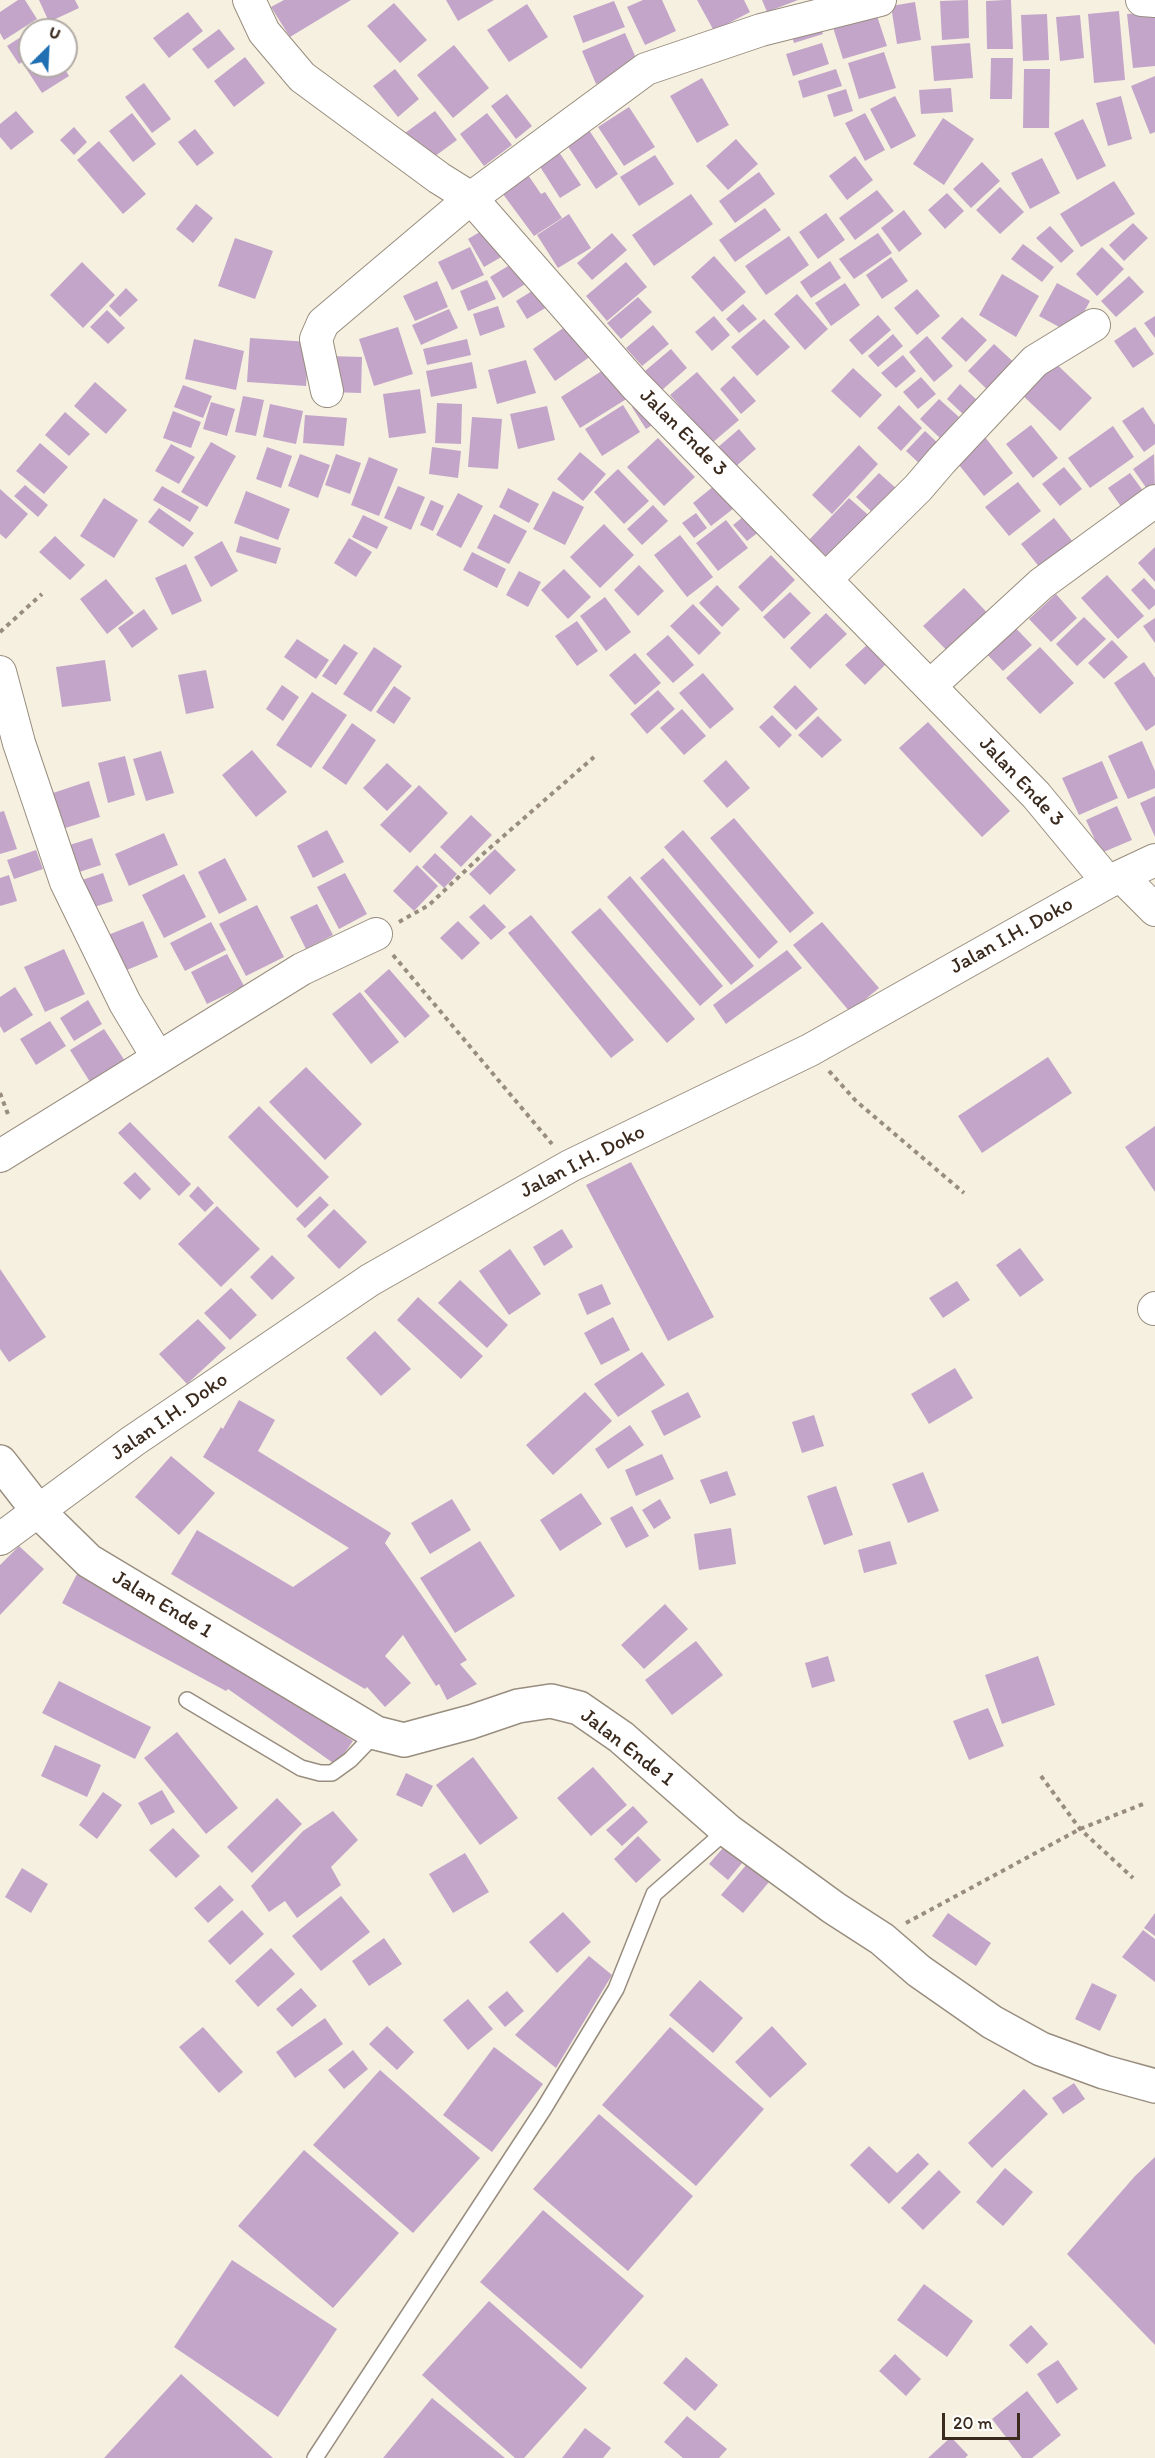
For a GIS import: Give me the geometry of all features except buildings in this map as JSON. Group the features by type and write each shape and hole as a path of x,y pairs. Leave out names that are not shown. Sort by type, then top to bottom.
{"street":[{"name":"Jalan Ende 3","path":"249,0 264,32 302,77 439,178 471,198 635,385 1036,795 1115,880 1155,910"},
{"path":"327,391 316,339 322,323 471,198 646,69 761,30 880,0"},
{"path":"1142,0 1155,1"},
{"path":"826,579 918,488 965,434 1035,361 1094,325"},
{"path":"930,687 1041,584 1155,501"},
{"path":"0,672 19,743 66,882 125,1002 158,1058"},
{"name":"Jalan I.H. Doko","path":"0,1539 133,1441 370,1280 570,1166 810,1050 1155,860"},
{"path":"0,1156 302,969 376,934"},
{"name":"Jalan Ende 1","path":"0,1462 39,1512 89,1561 376,1733 404,1740 471,1722 518,1706 550,1701 579,1708 621,1737 727,1830 882,1940 919,1971 992,2022 1041,2049 1104,2072 1155,2086"}],"lane":[{"path":"188,1700 301,1768 320,1773 332,1773 376,1733"},
{"path":"315,2458 543,2110 616,1989 654,1894 727,1830"}],"path":[{"path":"0,632 42,594"},
{"path":"570,1166 376,934 429,905 483,854 594,757"},
{"path":"810,1050 856,1101 964,1193"},
{"path":"1041,1776 1080,1829 1133,1878"},
{"path":"882,1940 921,1913 1080,1829 1143,1804"}]}
